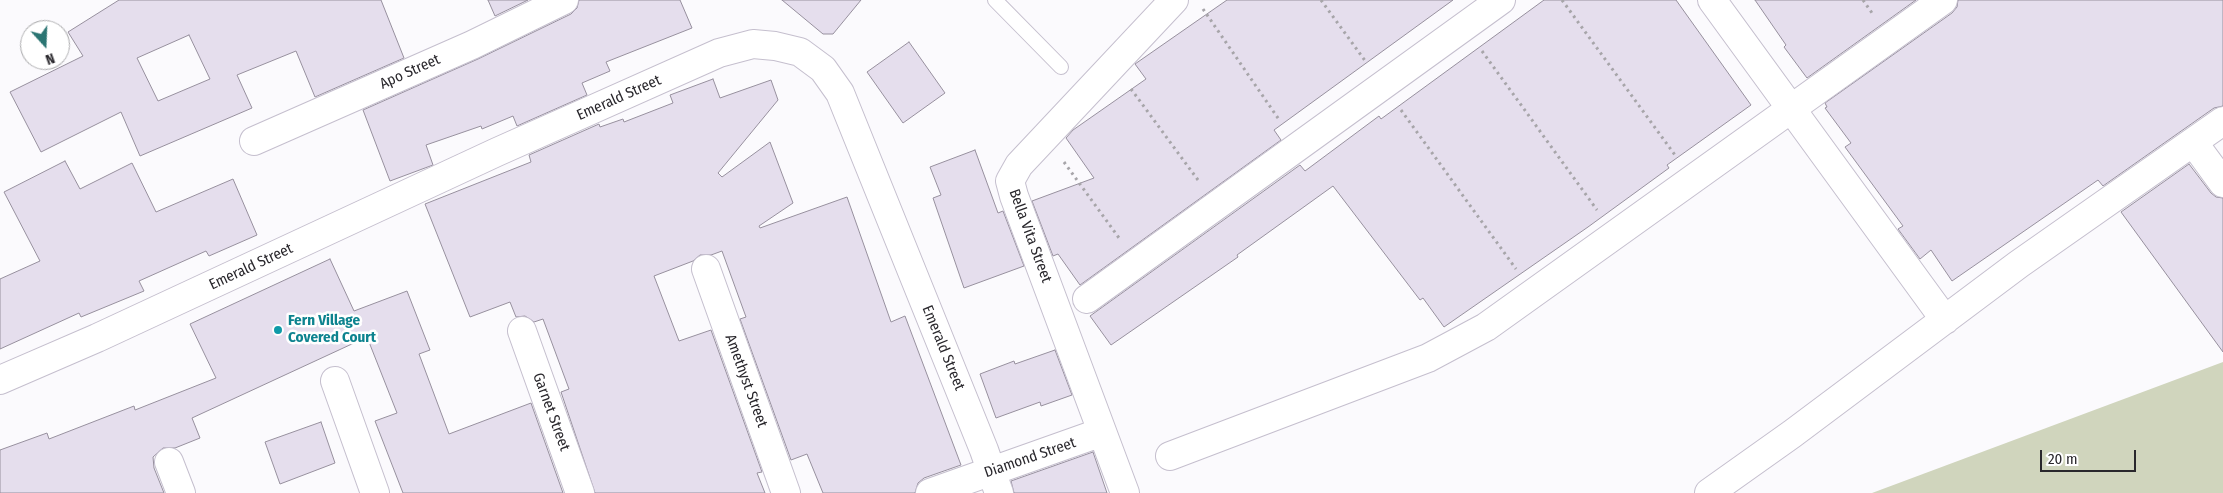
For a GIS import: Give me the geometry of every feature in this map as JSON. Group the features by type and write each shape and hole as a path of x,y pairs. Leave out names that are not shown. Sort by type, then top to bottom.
{"street":[{"name":"Apo Street","path":"254,141 472,45 564,0"},
{"name":"Bella Vita Street","path":"1125,493 1017,205 1010,181 1019,166 1174,0"},
{"path":"1087,299 1501,0"},
{"path":"1712,0 1945,320"},
{"path":"1170,456 1428,358 1486,327 1943,0"},
{"name":"Emerald Street","path":"0,380 97,338 498,152 719,53 753,44 775,46 800,52 823,69 840,93 995,482"},
{"path":"1709,493 1792,434 2019,264 2223,121"},
{"path":"2193,142 2223,183"},
{"name":"Amethyst Street","path":"706,269 786,493"},
{"name":"Garnet Street","path":"522,330 580,493"},
{"path":"335,381 375,493"},
{"name":"Diamond Street","path":"930,493 995,482 1102,432"},
{"path":"169,462 180,493"}],"lane":[{"path":"994,0 1061,67"}],"path":[{"path":"1321,0 1533,292"},
{"path":"1562,0 1692,179"},
{"path":"1203,8 1298,147"},
{"path":"1464,27 1615,234"},
{"path":"1128,85 1217,205"},
{"path":"1059,156 1137,263"}],"green space":[{"path":"2223,362 2223,493 1872,493"}],"building":[{"path":"119,0 381,0 404,58 315,97 296,51 237,75 252,108 140,156 121,112 41,152 10,92 55,70 70,70 70,62 83,56 70,35 70,31","holes":["189,35 210,79 158,101 137,58"]},
{"path":"488,0 528,0 495,16"},
{"path":"579,0 680,0 692,28 606,62 610,71 582,83 587,95 517,126 513,116 482,129 481,126 426,145 433,165 390,181 363,110 478,59 571,14 577,8"},
{"path":"782,0 861,0 833,34 823,34"},
{"path":"1227,0 1453,0 1274,130 1281,140 1080,285 1058,254 1053,256 1032,201 1094,178 1066,138 1073,130 1146,79 1135,64"},
{"path":"1544,0 1676,0 1751,105 1667,165 1669,168 1588,227 1444,327 1423,298 1420,300 1333,186 1237,255 1238,257 1111,345 1090,316 1300,165 1305,171 1379,116 1381,119"},
{"path":"1755,0 1916,0 1807,78 1784,47 1786,45"},
{"path":"1958,0 2223,0 2223,106 2214,108 2103,186 2098,180 1952,281 1931,250 1920,259 1898,229 1903,226 1845,147 1851,143 1825,108 1827,107 1825,103 1952,13 1957,7"},
{"path":"909,42 945,93 903,123 867,72"},
{"path":"713,79 720,98 771,80 778,100 718,173 722,177 770,142 793,203 759,226 760,228 847,197 891,322 905,316 961,465 924,478 918,483 915,493 823,493 807,454 791,460 740,319 746,317 722,251 711,255 700,255 693,261 654,276 679,341 711,330 762,472 757,473 765,493 595,493 561,392 569,389 543,319 534,322 525,316 516,317 510,302 470,317 425,204 531,162 529,155 599,124 600,127 623,119 624,122 673,103 670,95"},
{"path":"975,150 998,213 1003,211 1024,266 964,288 933,198 941,195 930,167"},
{"path":"65,161 80,189 132,163 156,212 233,179 257,235 209,256 206,251 139,281 144,291 81,317 79,313 0,349 0,279 40,261 4,192"},
{"path":"2189,164 2211,193 2216,197 2223,198 2223,352 2121,212"},
{"path":"330,259 354,311 407,291 430,350 419,354 449,434 531,403 563,493 403,493 375,421 397,413 367,337 192,418 200,438 175,448 163,448 153,457 154,468 164,493 0,493 0,450 47,433 49,439 134,406 135,410 216,378 190,324"},
{"path":"1055,350 1072,395 1041,406 1040,402 996,418 980,374 1014,361 1015,364"},
{"path":"321,422 335,463 280,484 265,442"},
{"path":"1093,452 1107,493 1014,493 1011,481"}],"place":[{"name":"Fern Village Covered Court","path":"278,330"}]}
